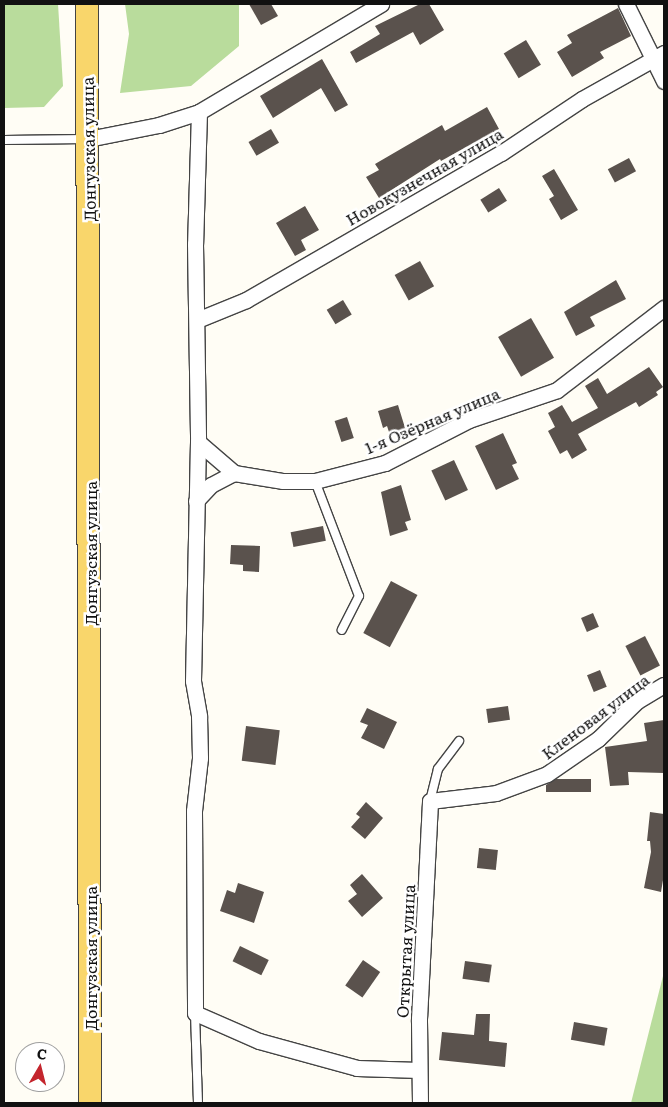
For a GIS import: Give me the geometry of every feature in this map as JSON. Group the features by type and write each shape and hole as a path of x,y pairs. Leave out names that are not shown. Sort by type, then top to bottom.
{"main road":[{"name":"Донгузская улица","path":"87,4 90,1103"}],"street":[{"path":"88,139 159,125 199,112 381,4"},
{"path":"626,4 658,57 664,81"},
{"name":"Новокузнечная улица","path":"197,320 246,300 501,153 582,99 658,57"},
{"path":"199,112 195,244 198,442 193,681 199,716 200,758 194,811 195,1013 259,1041 357,1068 419,1070"},
{"name":"1-я Озёрная улица","path":"234,473 283,481 315,481 385,463 469,420 557,390 664,308"},
{"path":"196,501 211,485 234,473 198,442"},
{"name":"Кленовая улица","path":"430,801 496,793 547,774 598,738 637,701 664,685"},
{"name":"Открытая улица","path":"420,1103 418,1019 430,801"}],"lane":[{"path":"4,140 88,139"},
{"path":"315,481 359,596 342,630"},
{"path":"430,801 438,769 459,741"},
{"path":"195,1013 198,1103"}],"green space":[{"path":"4,4 58,4 63,86 44,107 4,108"},
{"path":"125,4 239,4 239,46 191,86 120,93 129,34"},
{"path":"664,972 664,1103 631,1103"}],"building":[{"path":"249,4 271,4 278,16 261,25"},
{"path":"420,4 429,4 444,30 420,45 413,32 356,63 350,52 380,34 375,26"},
{"path":"618,8 631,36 600,52 604,58 572,77 557,52 572,43 567,35"},
{"path":"526,40 541,65 519,78 504,53"},
{"path":"322,59 348,105 335,112 321,88 273,118 260,96"},
{"path":"487,107 499,129 441,161 440,159 379,198 366,177 379,170 375,164 442,125 445,131"},
{"path":"271,129 279,143 256,156 248,142"},
{"path":"629,158 636,171 615,183 608,169"},
{"path":"554,169 578,210 561,220 549,199 554,196 542,176"},
{"path":"499,188 507,201 488,212 480,200"},
{"path":"305,206 319,230 301,240 306,250 295,256 276,223"},
{"path":"420,261 434,286 409,300 395,275"},
{"path":"616,280 626,299 590,317 595,326 576,336 564,312"},
{"path":"343,300 352,315 335,324 327,310"},
{"path":"531,318 554,358 521,377 498,337"},
{"path":"649,367 663,387 656,392 658,395 639,407 636,402 578,434 587,450 572,459 567,450 560,454 548,431 555,427 548,413 562,405 572,422 598,408 585,386 598,378 607,394"},
{"path":"398,405 406,431 390,435 387,426 383,428 378,411"},
{"path":"347,417 354,438 341,442 335,421"},
{"path":"503,433 517,463 512,465 519,479 496,490 475,446"},
{"path":"454,460 468,490 445,500 431,471"},
{"path":"401,485 411,520 405,522 408,530 390,536 381,492"},
{"path":"323,526 326,541 293,547 291,532"},
{"path":"231,545 260,546 259,572 243,571 243,565 230,564"},
{"path":"391,581 417,595 390,647 363,633"},
{"path":"593,613 599,627 587,632 581,618"},
{"path":"645,636 660,665 640,675 625,646"},
{"path":"600,670 607,687 594,692 587,675"},
{"path":"508,706 510,720 488,723 486,709"},
{"path":"367,708 397,722 384,749 361,738 368,725 360,722"},
{"path":"664,720 664,773 628,772 629,785 610,786 605,747 647,741 644,723"},
{"path":"246,726 280,730 275,765 242,761"},
{"path":"556,779 591,779 591,792 546,792 546,785"},
{"path":"366,802 383,818 365,839 351,827 360,817 356,814"},
{"path":"650,812 664,814 664,874 661,892 644,888 651,852 650,841 647,841"},
{"path":"479,848 498,850 496,870 477,868"},
{"path":"362,874 383,898 362,917 348,901 357,894 350,885"},
{"path":"238,883 264,892 254,923 220,911 227,890 235,893"},
{"path":"240,946 269,960 261,975 233,961"},
{"path":"363,960 380,972 362,997 345,985"},
{"path":"465,961 492,965 489,983 462,979"},
{"path":"476,1014 490,1014 489,1041 507,1043 505,1067 439,1060 442,1032 474,1035"},
{"path":"574,1022 607,1028 604,1046 571,1040"}]}
